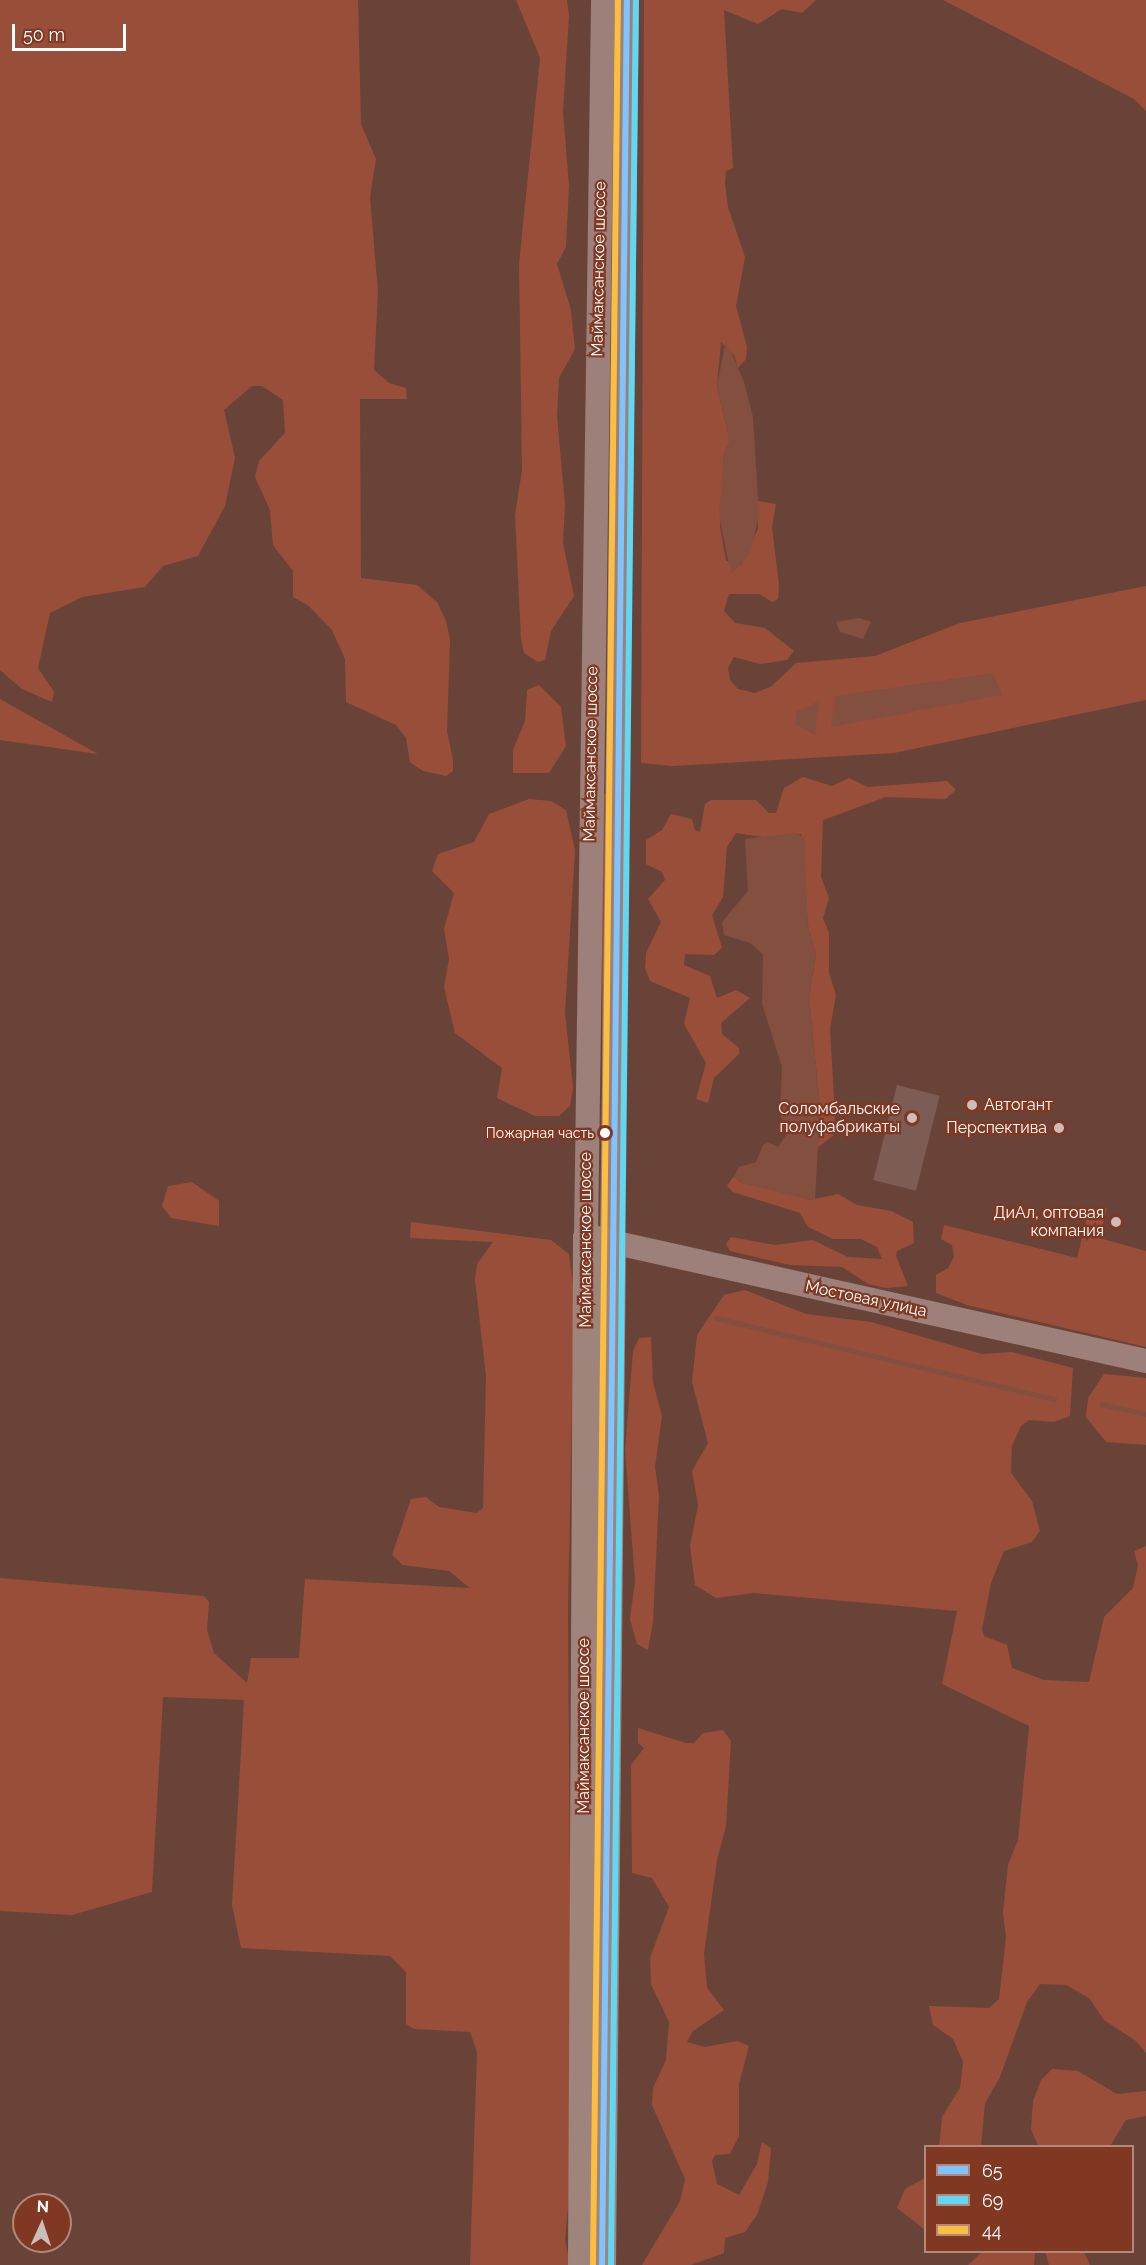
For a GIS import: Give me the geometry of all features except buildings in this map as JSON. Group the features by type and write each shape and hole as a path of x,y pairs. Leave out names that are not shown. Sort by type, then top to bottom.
{"main road":[{"name":"Маймаксанское шоссе","path":"581,2265 586,1237 603,0"},
{"name":"Маймаксанское шоссе","path":"602,2265 627,0"},
{"name":"Мостовая улица","path":"586,1237 1146,1361"}],"shaded area":[{"path":"0,0 358,0 361,124 376,159 370,197 378,292 374,370 389,383 406,388 407,399 360,399 361,578 417,585 437,602 446,621 450,640 447,731 453,771 446,776 423,771 410,762 406,738 396,725 346,702 345,659 332,630 309,606 293,597 293,571 273,545 270,510 255,477 259,461 285,433 283,400 262,386 252,386 224,410 235,458 225,506 198,556 163,566 145,587 82,597 50,613 38,668 54,692 52,702 22,689 0,670"},
{"path":"516,0 567,0 569,15 563,112 569,185 566,247 557,264 571,310 575,349 559,378 557,416 565,505 563,543 574,596 551,631 545,660 538,662 524,653 521,639 515,515 522,470 519,264 540,58"},
{"path":"644,0 816,0 802,13 782,9 758,24 724,10 733,168 726,171 725,183 728,207 745,257 736,306 747,347 746,359 738,368 734,355 721,342 717,386 730,442 724,453 720,527 726,561 741,565 758,529 758,501 776,504 772,527 779,586 778,599 772,602 759,594 729,594 724,611 735,623 765,628 794,651 787,660 760,664 734,657 728,668 730,680 738,689 755,693 772,686 796,663 875,656 960,623 1146,586 1146,700 894,753 673,766 641,763"},
{"path":"943,0 1146,0 1146,111 1134,99"},
{"path":"726,340 744,382 753,417 759,515 750,554 731,574 719,515 724,453 730,442 717,386"},
{"path":"859,618 871,622 863,639 840,632 836,622"},
{"path":"993,673 1002,695 831,727 835,696"},
{"path":"539,685 561,707 566,746 549,773 513,773 513,750 525,721 527,690"},
{"path":"0,699 98,754 0,740"},
{"path":"819,701 815,735 796,724 796,712"},
{"path":"803,777 832,786 849,778 868,787 947,781 956,790 945,799 886,797 823,820 821,877 829,898 823,918 829,933 829,973 836,995 830,1029 835,1115 833,1136 818,1147 820,1107 809,997 816,954 808,926 801,834 775,839 736,833 727,847 723,897 712,915 722,948 714,955 685,954 684,965 710,976 717,998 736,990 750,998 721,1023 722,1034 739,1048 739,1054 714,1078 708,1103 696,1099 706,1063 684,1024 690,998 650,981 645,968 646,953 661,922 648,899 665,880 662,872 646,864 646,840 662,830 671,814 692,819 695,830 700,832 705,804 711,800 756,800 769,813 776,813 784,788"},
{"path":"602,794 612,794 612,1215 602,1215"},
{"path":"529,799 551,801 566,810 575,850 565,1012 573,1088 570,1106 559,1116 535,1116 497,1098 502,1068 455,1033 444,987 449,959 444,929 454,893 432,871 438,854 474,842 489,814"},
{"path":"796,833 804,838 808,926 816,954 809,997 820,1107 815,1201 741,1183 734,1176 739,1167 756,1162 763,1145 768,1142 778,1147 786,1135 780,1114 782,1067 762,1004 763,954 750,943 724,935 722,922 748,891 745,839"},
{"path":"734,1176 741,1183 764,1185 810,1200 838,1194 857,1205 891,1211 913,1222 914,1243 897,1251 896,1256 908,1286 886,1288 868,1284 842,1267 790,1265 730,1251 726,1244 731,1237 775,1245 813,1240 848,1257 882,1259 877,1247 861,1239 833,1239 808,1227 800,1213 733,1192 727,1186"},
{"path":"192,1182 219,1201 219,1226 171,1218 162,1206 168,1186"},
{"path":"1107,1208 1099,1238 1146,1251 1146,1347 967,1305 936,1293 936,1275 948,1268 954,1257 952,1245 941,1239 944,1225 1077,1258 1089,1210"},
{"path":"411,1222 551,1240 569,1254 574,1293 568,1616 572,2164 565,2240 570,2265 470,2265 477,2052 470,2032 414,2029 406,2024 406,1972 390,1956 241,1948 232,1905 244,1700 163,1697 152,1892 72,1915 0,1911 0,1578 204,1596 209,1602 207,1630 214,1653 247,1683 251,1658 299,1658 305,1579 470,1588 449,1571 403,1565 392,1555 411,1499 426,1497 439,1507 477,1513 483,1508 486,1376 475,1280 477,1264 493,1242 410,1238"},
{"path":"745,1290 806,1314 871,1322 982,1354 1012,1352 1073,1368 1070,1416 1054,1422 1029,1420 1021,1426 1012,1446 1011,1473 1032,1501 1040,1531 1032,1542 1004,1551 991,1583 982,1629 984,1636 1007,1645 1012,1668 1044,1680 1089,1682 1104,1617 1133,1588 1138,1566 1134,1551 1146,1546 1146,2053 1136,2041 1104,2020 1089,1998 1066,1985 1040,1984 1027,2002 1000,2077 985,2103 981,2145 939,2145 942,2117 960,2088 963,2062 953,2039 933,2025 929,2006 989,2008 999,1999 1006,1938 1003,1913 1008,1865 1018,1840 1029,1726 942,1684 957,1611 754,1593 716,1598 695,1585 690,1546 698,1505 692,1471 708,1443 692,1382 697,1335 724,1295"},
{"path":"651,1337 653,1382 662,1416 655,1467 659,1496 653,1622 648,1650 637,1644 630,1619 635,1581 625,1450 633,1351 639,1338"},
{"path":"1104,1374 1146,1378 1146,1445 1106,1442 1086,1417 1088,1398"},
{"path":"638,1728 686,1743 694,1743 703,1733 723,1730 731,1741 726,1826 717,1860 704,1954 707,1988 724,2010 693,2031 687,2042 705,2047 737,2041 749,2046 739,2084 739,2136 730,2154 715,2155 712,2161 717,2184 739,2195 757,2164 762,2142 771,2148 768,2182 757,2215 745,2232 725,2238 724,2253 691,2265 642,2265 680,2201 685,2179 652,2105 653,2088 666,2060 669,2022 651,1984 650,1958 669,1907 652,1878 632,1873 631,1765 644,1748 638,1743"},
{"path":"1052,2069 1078,2071 1117,2094 1146,2091 1146,2116 1126,2120 1111,2145 1038,2145 1031,2129 1033,2101 1041,2080"},
{"path":"924,2179 924,2229 897,2208 905,2189"},
{"path":"981,2253 1035,2253 1034,2265 968,2265"},
{"path":"1045,2253 1084,2253 1090,2265 1049,2265"}],"waterway":[{"path":"716,1318 1054,1399"},
{"path":"1102,1404 1146,1414"}],"transit line":[{"name":"44","path":"593,2265 618,0"},
{"name":"65","path":"602,2265 627,0"},
{"name":"69","path":"611,2265 636,0"}],"place":[{"name":"Автогант","path":"972,1105"},
{"name":"Соломбальские полуфабрикаты","path":"912,1118"},
{"name":"Перспектива","path":"1059,1128"},
{"name":"Пожарная часть","path":"605,1133"},
{"name":"ДиАл, оптовая компания","path":"1116,1222"}]}
